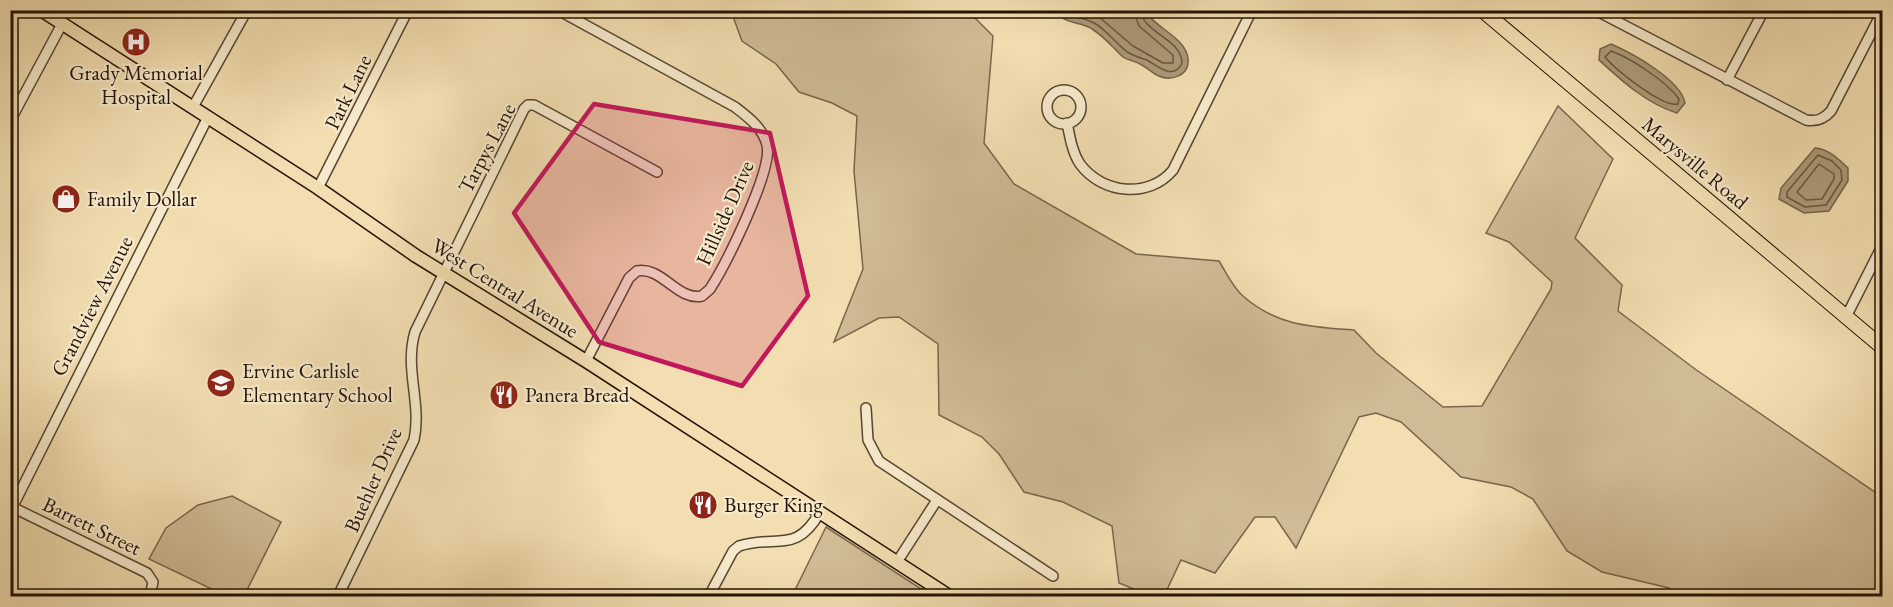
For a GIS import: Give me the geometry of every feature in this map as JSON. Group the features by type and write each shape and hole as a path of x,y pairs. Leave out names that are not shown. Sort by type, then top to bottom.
{"highway":[{"name":"Marysville Road","path":"1482,10 1882,347"}],"main road":[{"name":"West Central Avenue","path":"42,10 318,188 444,273 586,361 949,597"}],"street":[{"path":"193,107 247,10"},
{"name":"Park Lane","path":"318,188 408,10"},
{"name":"Hillside Drive","path":"558,10 735,107 756,125 767,146 766,170 710,289 702,296 690,295 653,273 637,271 629,278 586,361"},
{"path":"1067,123 1079,163 1099,181 1131,190 1154,187 1165,180 1173,170 1252,10"},
{"path":"1595,10 1612,15 1727,80 1806,120 1820,120 1831,111 1882,12"},
{"path":"1727,80 1764,10"},
{"path":"10,121 62,24"},
{"name":"Tarpys Lane","path":"444,273 528,105 534,105 657,172"},
{"name":"Grandview Avenue","path":"11,509 208,117"},
{"path":"1846,317 1882,246"},
{"name":"Buehler Drive","path":"338,597 414,440 418,412 410,368 412,343 444,273"},
{"path":"866,408 868,440 874,454 887,468 1053,576"},
{"path":"897,562 937,500"},
{"name":"Barrett Street","path":"11,509 147,573 153,582 150,597"},
{"path":"709,597 733,551 739,546 798,538 810,529 820,512"}],"highlighted area":[{"path":"594,104 770,133 808,296 742,386 599,342 514,213"}],"shaded area":[{"path":"731,11 968,11 993,36 984,143 1014,184 1136,254 1219,261 1239,293 1269,314 1309,326 1354,330 1376,353 1443,407 1482,406 1551,289 1552,282 1509,242 1486,233 1558,106 1613,159 1575,238 1622,285 1618,311 1695,369 1882,497 1882,596 1678,596 1669,588 1602,572 1567,551 1533,499 1511,487 1461,477 1401,422 1376,413 1359,417 1296,548 1275,517 1255,517 1215,573 1181,560 1164,596 1151,596 1119,583 1112,526 1063,502 1024,492 999,454 982,437 939,415 938,344 899,317 879,318 834,342 863,269 854,171 857,116 832,103 799,92 776,64 742,41"},
{"path":"232,496 281,522 244,596 226,596 149,559 166,528 198,505"},
{"path":"826,527 932,596 792,596"}],"water":[{"path":"1057,11 1145,11 1156,23 1176,38 1186,51 1188,64 1186,69 1173,78 1161,77 1123,57 1097,32 1064,19"},
{"path":"1611,44 1654,68 1675,85 1685,103 1677,113 1645,98 1599,60 1600,49"},
{"path":"1815,148 1829,152 1848,168 1848,181 1829,211 1804,213 1779,199 1781,188"}],"place":[{"name":"Grady Memorial Hospital","path":"136,42"},
{"name":"Family Dollar","path":"66,199"},
{"name":"Ervine Carlisle Elementary School","path":"221,383"},
{"name":"Panera Bread","path":"504,395"},
{"name":"Burger King","path":"703,505"}]}
